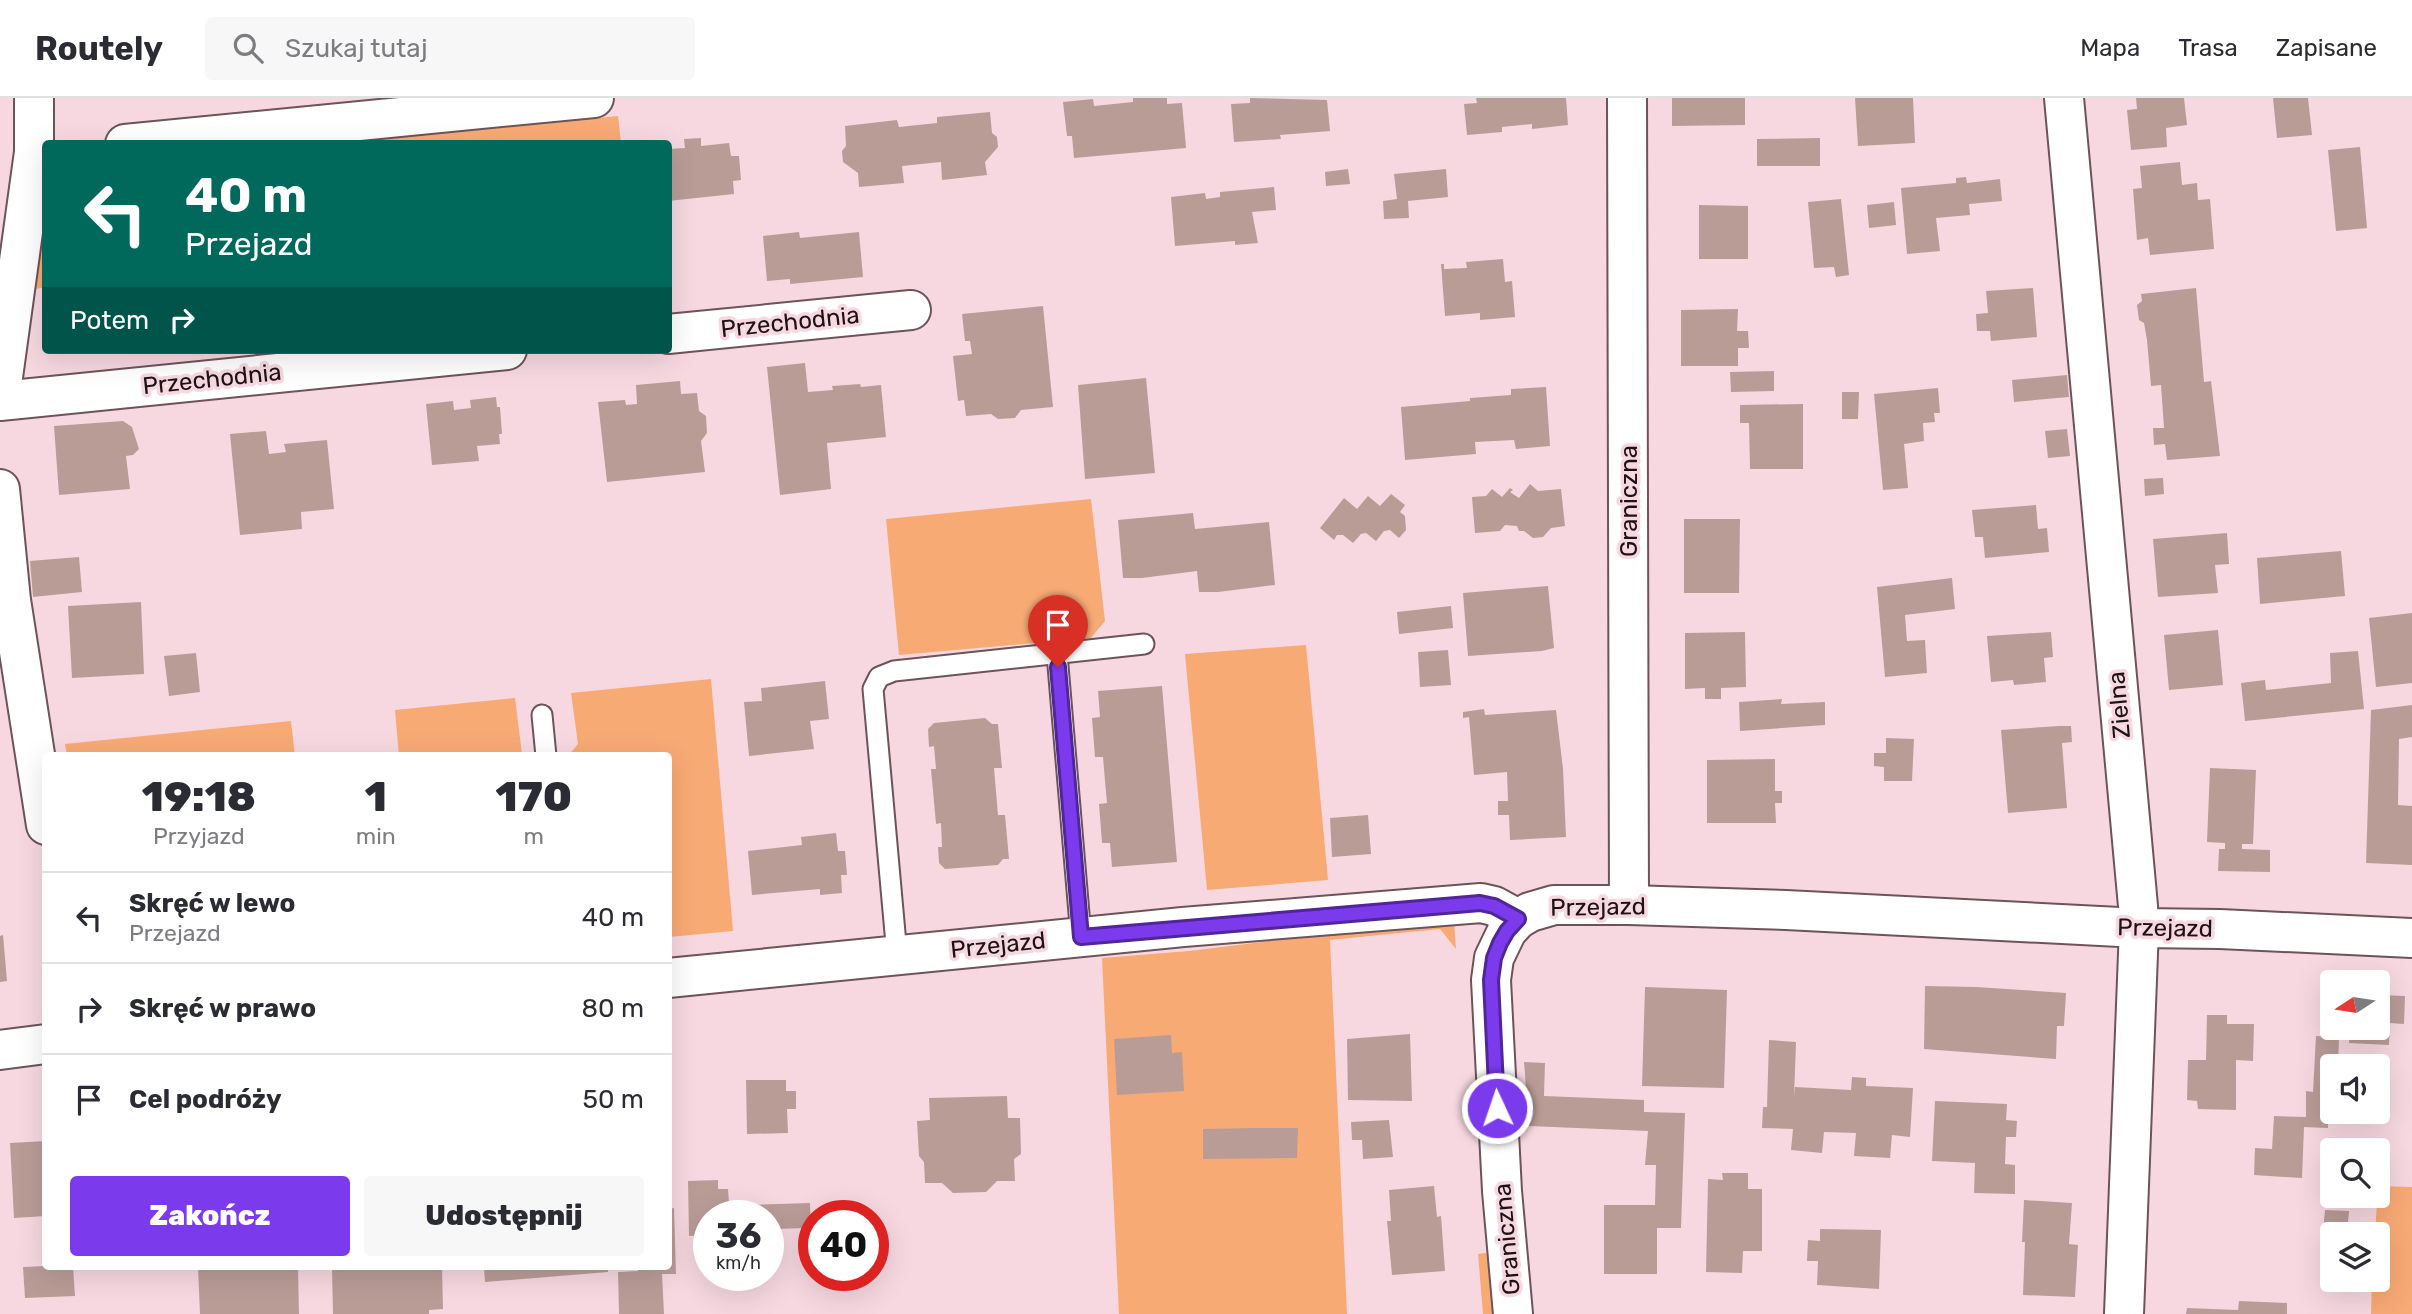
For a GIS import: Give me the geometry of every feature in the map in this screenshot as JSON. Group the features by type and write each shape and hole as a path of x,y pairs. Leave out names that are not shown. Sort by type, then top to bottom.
{"street":[{"name":"Przechodnia","path":"34,98 40,152 0,400 466,354"},
{"path":"166,140 594,98"},
{"name":"Graniczna","path":"1628,98 1629,905"},
{"name":"Zielna","path":"2064,98 2139,928 2124,1314"},
{"name":"Przechodnia","path":"672,334 911,310"},
{"path":"0,489 11,600 42,799"},
{"name":"Przejazd","path":"672,978 1081,937 1480,903 1494,906 1518,919 1530,912 1554,905 1629,905 2412,938"},
{"name":"Graniczna","path":"1513,1314 1502,1191 1491,980 1494,958 1500,943 1518,919"},
{"path":"0,1049 42,1044"}],"lane":[{"path":"897,956 873,689 879,677 894,671 1144,644"},
{"path":"1057,654 1081,937"},
{"path":"542,715 546,752"}],"shaded area":[{"path":"618,116 621,140 365,140"},
{"path":"42,222 42,288 31,290"},
{"path":"1091,499 1105,621 1091,638 899,655 886,519"},
{"path":"1306,645 1328,880 1207,890 1185,654"},
{"path":"711,679 733,931 672,937 672,752 571,752 578,744 571,693"},
{"path":"515,698 522,752 399,752 395,710"},
{"path":"291,721 295,752 66,752 65,744"},
{"path":"1434,921 1454,921 1456,949 1440,929 1330,940 1347,1314 1119,1314 1102,958 1189,951"},
{"path":"2390,1186 2412,1187 2412,1314 2371,1314 2372,1292 2390,1292 2390,1222 2376,1222 2377,1208 2390,1208"},
{"path":"1485,1253 1491,1257 1496,1314 1483,1314 1478,1254"}],"building":[{"path":"1133,98 1167,98 1167,104 1182,103 1186,148 1074,158 1072,136 1067,136 1063,102 1093,99 1094,106 1133,102"},
{"path":"1250,98 1327,100 1330,131 1280,135 1281,139 1234,142 1231,104 1250,103"},
{"path":"1476,98 1566,98 1568,125 1532,129 1532,124 1502,127 1502,132 1467,135 1464,104 1477,103"},
{"path":"1672,98 1745,98 1745,125 1672,126"},
{"path":"1855,98 1913,98 1915,143 1858,146"},
{"path":"2136,98 2184,98 2187,125 2166,128 2167,147 2131,150 2127,110 2137,109"},
{"path":"2273,98 2308,98 2312,135 2277,138"},
{"path":"990,112 992,133 997,137 998,147 985,162 987,175 942,180 941,162 902,166 904,183 859,187 858,173 843,162 842,151 846,146 845,126 897,120 899,127 937,123 937,117"},
{"path":"701,138 701,146 729,143 731,156 739,156 741,180 733,181 734,194 672,201 672,149 685,148 684,139"},
{"path":"1820,138 1820,166 1757,166 1757,139"},
{"path":"2360,147 2367,228 2336,231 2328,150"},
{"path":"2180,162 2182,185 2197,183 2198,200 2210,199 2214,249 2150,255 2148,238 2137,240 2133,189 2142,188 2140,166"},
{"path":"1348,169 1350,184 1326,186 1325,172"},
{"path":"1446,169 1448,197 1408,201 1409,218 1384,219 1383,201 1397,199 1394,174"},
{"path":"1966,177 1967,183 2000,179 2002,201 1969,204 1970,215 1936,218 1940,251 1907,254 1901,188 1956,183 1956,178"},
{"path":"1274,187 1276,210 1252,212 1258,243 1235,245 1235,241 1175,246 1171,197 1205,193 1206,199 1220,197 1220,192"},
{"path":"1841,199 1849,275 1836,277 1834,267 1814,268 1808,202"},
{"path":"1894,202 1896,225 1869,228 1867,205"},
{"path":"1699,205 1748,206 1748,259 1699,259"},
{"path":"799,232 800,238 859,232 863,277 790,284 790,279 767,281 763,236"},
{"path":"1503,259 1505,282 1512,281 1515,317 1480,320 1480,313 1445,316 1441,264 1444,264 1444,269 1467,268 1466,262"},
{"path":"2033,288 2037,337 1991,341 1990,331 1977,331 1976,314 1988,313 1986,291"},
{"path":"2196,288 2204,382 2211,381 2220,456 2167,460 2165,444 2154,445 2153,428 2164,428 2161,385 2151,386 2147,340 2144,323 2139,320 2137,305 2142,301 2141,294"},
{"path":"1043,306 1053,407 1021,410 1015,418 998,419 991,414 966,416 964,400 958,401 953,356 972,354 970,341 965,341 962,314"},
{"path":"1738,309 1737,331 1748,331 1749,348 1738,348 1738,366 1681,366 1681,310"},
{"path":"805,363 808,392 833,390 832,386 881,385 886,437 827,443 831,489 780,495 767,367"},
{"path":"1774,371 1774,391 1731,392 1730,372"},
{"path":"2067,375 2069,397 2014,402 2012,380"},
{"path":"1146,378 1155,473 1085,479 1078,385"},
{"path":"680,381 681,394 697,393 699,411 706,416 707,433 701,441 705,472 607,482 598,402 625,400 626,405 637,404 636,385"},
{"path":"1546,387 1550,446 1516,449 1514,440 1475,442 1476,454 1405,460 1401,407 1470,401 1470,398 1511,395 1511,389"},
{"path":"1938,388 1940,413 1934,413 1935,422 1923,423 1924,441 1904,444 1908,488 1883,490 1874,394"},
{"path":"1842,392 1859,392 1858,419 1842,419"},
{"path":"496,397 497,407 500,407 500,444 477,446 479,461 432,465 426,404 453,401 454,410 471,408 470,400"},
{"path":"1803,404 1803,469 1750,469 1749,423 1740,423 1740,405"},
{"path":"123,421 132,427 139,449 133,455 126,456 130,489 59,495 54,426"},
{"path":"2067,429 2070,456 2048,458 2045,431"},
{"path":"266,431 269,454 286,452 284,444 327,440 334,509 301,512 302,529 240,535 230,434"},
{"path":"2163,478 2164,494 2145,496 2144,479"},
{"path":"1530,484 1538,491 1561,489 1565,526 1551,528 1543,537 1533,538 1524,531 1519,531 1517,526 1505,525 1500,531 1475,533 1472,497 1486,496 1492,489 1502,497 1510,488 1513,490 1510,492 1519,498"},
{"path":"1391,494 1405,505 1400,512 1405,516 1406,530 1399,538 1390,530 1384,531 1376,541 1366,533 1361,534 1353,543 1343,535 1337,535 1334,540 1320,528 1344,498 1357,509 1368,496 1380,506"},
{"path":"2036,505 2038,529 2047,528 2049,552 1985,558 1983,537 1975,537 1972,510"},
{"path":"1193,513 1195,529 1269,522 1275,585 1199,592 1197,571 1123,578 1118,520"},
{"path":"1684,519 1740,519 1739,593 1684,593"},
{"path":"2227,533 2229,564 2215,565 2218,593 2158,597 2153,539"},
{"path":"2341,551 2345,596 2260,604 2257,558"},
{"path":"79,557 82,592 33,597 30,561"},
{"path":"1952,578 1955,609 1905,615 1907,641 1925,640 1927,673 1885,677 1877,587"},
{"path":"1548,586 1554,648 1468,656 1463,593"},
{"path":"141,602 144,674 72,678 68,606"},
{"path":"1451,606 1453,628 1399,634 1397,612"},
{"path":"2412,613 2412,683 2376,687 2369,618"},
{"path":"2218,630 2223,685 2169,690 2164,635"},
{"path":"1745,632 1746,687 1721,688 1721,699 1705,699 1705,688 1685,689 1685,633"},
{"path":"2051,632 2053,657 2044,658 2046,682 2014,685 2013,680 1991,682 1987,636"},
{"path":"1448,650 1451,685 1420,687 1418,652"},
{"path":"2358,651 2364,709 2245,721 2241,683 2265,680 2266,690 2331,683 2330,653"},
{"path":"196,653 200,692 169,696 164,656"},
{"path":"825,681 829,719 810,721 814,749 749,756 744,702 762,701 761,688"},
{"path":"1162,686 1177,862 1112,867 1110,843 1102,843 1099,804 1107,803 1103,757 1095,757 1092,718 1100,717 1098,691"},
{"path":"1782,699 1781,704 1825,702 1825,725 1740,731 1739,702"},
{"path":"2412,705 2412,737 2399,739 2398,805 2412,806 2412,865 2366,863 2371,710"},
{"path":"1484,709 1485,715 1556,710 1563,769 1566,837 1510,840 1509,815 1498,815 1498,801 1508,801 1507,772 1474,775 1469,717 1463,718 1463,712"},
{"path":"985,718 992,724 998,724 1002,768 994,768 998,815 1005,815 1009,859 1003,859 998,865 945,869 939,863 938,847 942,847 941,823 936,824 931,769 936,769 934,746 929,747 928,729 934,723"},
{"path":"2071,726 2072,742 2062,743 2067,808 2008,813 2001,730"},
{"path":"1886,738 1914,739 1912,781 1884,781 1884,767 1874,766 1874,753 1886,753"},
{"path":"1775,759 1775,791 1782,791 1782,803 1775,803 1776,823 1707,823 1707,760"},
{"path":"2210,768 2256,770 2253,844 2242,844 2242,849 2270,850 2270,872 2218,871 2219,849 2225,849 2225,843 2207,842"},
{"path":"1368,815 1371,854 1332,857 1330,818"},
{"path":"836,833 838,851 845,851 847,875 841,875 842,893 820,895 820,889 752,895 748,851 802,845 801,837"},
{"path":"3,935 7,981 0,982 0,936"},
{"path":"1925,986 2066,993 2064,1026 2057,1026 2056,1059 1924,1049"},
{"path":"1645,987 1727,990 1724,1088 1642,1086"},
{"path":"2390,995 2405,996 2404,1024 2390,1023"},
{"path":"2207,1015 2227,1015 2227,1024 2254,1024 2253,1061 2236,1060 2236,1110 2198,1109 2197,1101 2187,1100 2188,1060 2206,1060"},
{"path":"1410,1034 1412,1101 1348,1100 1347,1039"},
{"path":"1171,1035 1172,1053 1182,1052 1184,1091 1117,1095 1114,1039"},
{"path":"2316,1036 2320,1036 2320,1040 2339,1040 2338,1054 2320,1054 2320,1124 2328,1124 2328,1128 2304,1127 2302,1178 2254,1175 2255,1148 2272,1149 2274,1116 2306,1117 2306,1091 2313,1092"},
{"path":"1769,1040 1796,1042 1794,1097 1795,1087 1851,1090 1852,1077 1866,1078 1866,1086 1913,1088 1910,1137 1892,1135 1890,1158 1854,1156 1856,1133 1824,1132 1822,1153 1791,1150 1793,1129 1762,1128 1763,1107 1767,1107"},
{"path":"2349,1040 2389,1040 2389,1045 2349,1043"},
{"path":"1524,1062 1545,1063 1544,1096 1644,1100 1644,1112 1685,1113 1681,1228 1657,1228 1657,1274 1604,1274 1604,1205 1655,1205 1656,1165 1645,1165 1648,1131 1529,1126"},
{"path":"746,1080 786,1080 786,1091 796,1091 796,1109 787,1109 788,1133 747,1134"},
{"path":"1007,1096 1008,1118 1020,1118 1021,1154 1014,1159 1015,1181 997,1181 986,1192 953,1193 942,1183 925,1183 924,1162 919,1156 917,1121 930,1120 929,1098"},
{"path":"1935,1101 2007,1104 2006,1120 2017,1121 2016,1137 2006,1137 2005,1164 2015,1165 2015,1194 1974,1193 1975,1163 1932,1161"},
{"path":"1389,1120 1393,1157 1363,1159 1362,1140 1352,1140 1351,1122"},
{"path":"1298,1128 1297,1158 1203,1159 1203,1129"},
{"path":"42,1141 42,1216 14,1218 10,1143"},
{"path":"1722,1173 1748,1173 1748,1189 1762,1189 1762,1251 1743,1251 1742,1273 1706,1272 1708,1179 1723,1180"},
{"path":"718,1180 718,1189 728,1189 729,1200 693,1200 693,1236 689,1236 688,1181"},
{"path":"1434,1186 1437,1217 1441,1216 1445,1271 1392,1275 1387,1221 1391,1221 1389,1190"},
{"path":"2024,1200 2072,1203 2069,1244 2078,1245 2075,1297 2023,1295"},
{"path":"798,1203 798,1228 784,1229 784,1204"},
{"path":"672,1208 676,1274 662,1274 664,1314 619,1314 618,1272 672,1270"},
{"path":"2325,1210 2349,1211 2348,1222 2324,1222"},
{"path":"1820,1229 1881,1230 1879,1289 1817,1285 1818,1261 1807,1261 1808,1240 1820,1241"},
{"path":"23,1267 73,1270 75,1296 25,1298"},
{"path":"198,1270 298,1270 299,1314 200,1314"},
{"path":"332,1270 442,1270 443,1309 429,1310 429,1314 333,1314"},
{"path":"484,1270 608,1270 608,1272 485,1282"},
{"path":"2239,1301 2287,1303 2287,1314 2186,1314 2187,1308 2238,1310"}],"route":[{"path":"1058,667 1081,937 1480,903 1504,910 1518,919 1500,943 1494,958 1491,980 1497,1108"}]}
